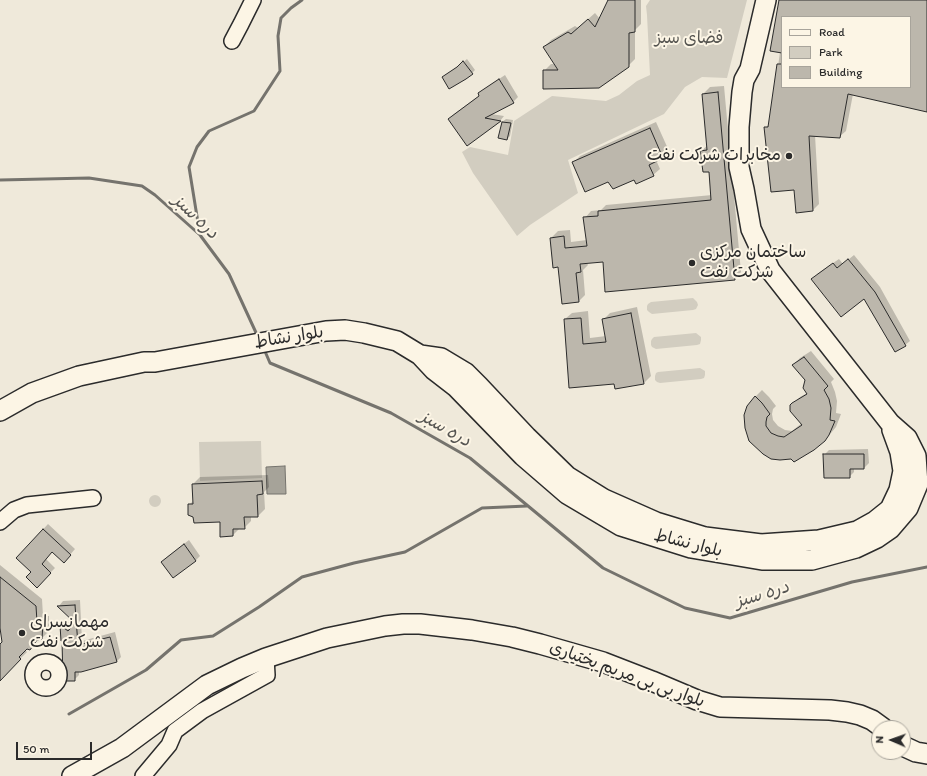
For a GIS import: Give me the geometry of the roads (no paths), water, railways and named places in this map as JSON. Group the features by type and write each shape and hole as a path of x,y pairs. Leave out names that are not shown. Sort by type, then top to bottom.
{"main road":[{"name":"بلوار نشاط","path":"744,80 741,72 756,0"},
{"name":"بلوار نشاط","path":"0,423 27,409 155,362 326,331 345,330 397,341 420,355 434,370 456,387 523,456 567,494 621,526 691,548 762,560 812,560 856,548 877,538 890,529 908,508 918,484 916,456 907,438 890,423 770,270 751,229 739,167 739,127 744,80 750,69 766,0"},
{"name":"بلوار نشاط","path":"0,411 32,393 79,376 144,362 155,362"},
{"name":"بلوار بی بی مریم بختیاری","path":"72,776 122,748 207,685 242,668 267,666 327,638 385,626 403,624 446,627 512,637 540,644 603,662 709,705 720,707 830,710 860,715 872,720"},
{"path":"911,750 927,754"}],"street":[{"path":"232,41 253,0"},
{"path":"0,522 14,510 27,505 93,498"},
{"path":"143,776 169,745 175,731 202,710 267,666"}],"waterway":[{"path":"200,235 189,167 197,147 209,131 254,111 280,71 278,36 281,18 302,0"},
{"name":"دره سبز","path":"0,180 89,178 142,186 155,195 200,235 229,274 258,337"},
{"name":"دره سبز","path":"264,349 270,363 391,413 470,458 603,568 685,608 730,618 852,582 927,567"},
{"path":"69,714 146,670 181,640 213,636 259,607 302,577 354,563 405,552 482,508 527,506"}],"place":[{"name":"مخابرات شرکت نفت","path":"789,156"},
{"name":"ساختمان مرکزی شرکت نفت","path":"692,263"},
{"name":"مهمانسرای شرکت نفت","path":"22,633"}],"park label":[{"name":"فضای سبز","path":"689,39"}]}
